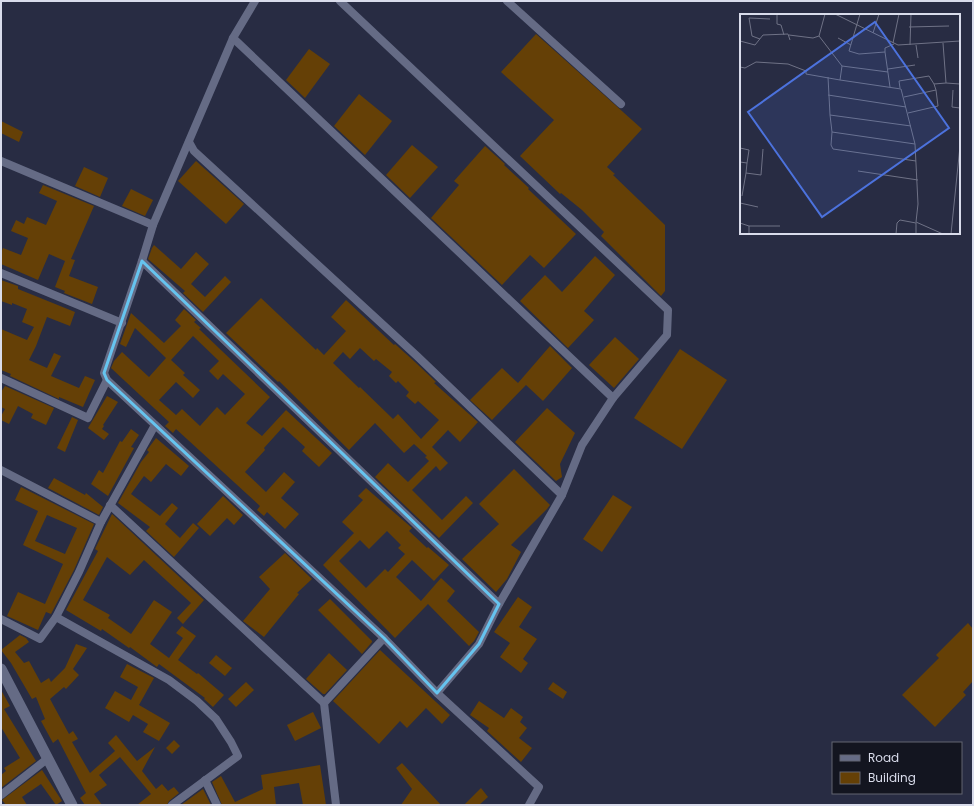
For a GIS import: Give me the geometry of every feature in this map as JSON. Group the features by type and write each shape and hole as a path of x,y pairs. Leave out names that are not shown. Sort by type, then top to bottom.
{"street":[{"path":"254,1 233,38 153,225 104,373 107,380 384,638 437,693 539,787 529,805"},
{"path":"340,1 668,310 667,335 613,398 582,445 562,496 499,604 479,644 437,693"},
{"path":"507,1 621,104"},
{"path":"233,38 613,398"},
{"path":"189,142 194,151 417,356 562,496"},
{"path":"1,161 153,225"},
{"path":"142,262 499,604"},
{"path":"1,273 122,322"},
{"path":"1,378 88,418 107,380"},
{"path":"1,619 40,639 56,618 79,572 101,522 155,425"},
{"path":"1,470 101,522"},
{"path":"110,505 324,704 336,805"},
{"path":"56,618 169,680 197,701 216,719 231,742 238,756 172,805"},
{"path":"324,704 384,638"},
{"path":"1,669 72,805"},
{"path":"1,795 47,759"},
{"path":"205,780 217,805"}],"highlighted area":[{"path":"142,261 499,604 479,644 437,693 384,638 107,380 104,373"}],"building":[{"path":"536,34 642,129 607,167 615,174 613,175 665,225 665,291 661,296 601,236 604,232 582,210 561,193 560,194 520,156 554,120 501,72"},
{"path":"309,49 330,64 305,98 286,80"},
{"path":"359,94 392,121 365,155 334,126"},
{"path":"1,121 23,132 19,142 1,133"},
{"path":"412,145 438,167 410,198 386,175"},
{"path":"485,146 576,234 544,268 530,255 502,285 431,218 459,185 454,181"},
{"path":"196,161 244,204 226,224 178,181"},
{"path":"84,167 108,178 100,197 75,186"},
{"path":"43,185 94,206 71,259 75,260 69,276 98,287 92,304 64,293 65,291 55,287 65,261 49,254 38,280 1,264 1,253 3,248 21,255 28,238 11,231 16,220 24,224 27,217 46,225 57,201 39,193"},
{"path":"131,189 153,200 145,216 122,206"},
{"path":"154,245 181,269 196,252 209,264 191,284 205,297 225,276 231,282 203,312 183,293 185,291 148,259"},
{"path":"595,256 615,275 584,311 594,320 568,348 520,301 545,275 562,292"},
{"path":"1,280 18,286 18,289 75,312 70,326 47,317 29,360 47,368 54,353 61,356 51,376 79,388 85,376 95,380 83,407 59,397 59,399 10,376 11,374 1,370 1,329 27,340 34,327 22,322 27,309 12,303 12,305 1,301"},
{"path":"261,298 316,350 317,348 324,355 346,331 331,317 346,300 394,345 395,344 415,362 436,382 434,383 478,422 460,442 448,430 432,447 448,463 440,471 436,466 412,490 442,520 466,496 473,503 439,538 375,477 388,463 408,482 429,461 425,457 427,456 414,444 404,453 375,423 349,450 279,381 278,382 226,333","holes":["360,348 374,361 376,359 392,372 389,376 396,383 398,381 409,392 406,396 415,404 418,401 439,420 421,439 398,414 393,419 333,363 343,352 350,359"]},
{"path":"184,309 196,320 194,322 201,328 199,329 270,397 246,423 262,436 286,410 332,453 319,467 302,451 305,447 283,427 245,472 266,492 284,472 295,482 281,498 299,514 285,529 267,512 264,516 257,510 260,506 176,429 173,433 165,426 169,422 111,368 114,361 122,352 149,377 166,358 135,328 126,347 120,344 131,313 164,343 181,326 175,320","holes":["193,336 219,361 209,371 218,380 223,374 245,394 225,415 217,407 200,426 182,409 176,415 159,400 176,382 193,398 200,390 183,375 185,373 171,360"]},
{"path":"615,337 639,359 614,388 589,365"},
{"path":"550,346 572,368 543,401 526,385 492,420 470,400 502,368 518,383"},
{"path":"680,349 727,380 682,449 634,418"},
{"path":"5,386 54,408 46,425 31,418 33,414 18,406 9,424 1,420 1,416 5,409 1,407 1,392"},
{"path":"107,396 118,402 103,425 104,426 102,429 109,434 104,440 88,428"},
{"path":"547,408 575,433 560,464 562,477 556,481 515,442"},
{"path":"72,417 78,420 65,452 57,448"},
{"path":"131,429 139,435 131,447 134,448 108,496 91,484 99,470 103,473 120,441 122,442"},
{"path":"156,438 189,466 181,476 166,464 151,482 144,476 131,494 160,516 172,503 178,508 165,524 180,538 193,523 199,528 174,557 146,531 150,527 118,503 141,462 149,452 147,450"},
{"path":"514,469 550,505 511,545 521,552 507,579 496,592 462,559 499,524 479,504"},
{"path":"54,478 85,495 86,493 103,507 99,515 48,488"},
{"path":"21,487 94,524 74,570 51,614 46,612 38,630 7,616 18,592 45,604 63,564 23,545 38,511 15,500","holes":["47,515 77,528 65,554 35,541"]},
{"path":"366,488 412,528 409,531 427,548 428,547 449,565 434,581 412,560 396,577 421,601 441,578 455,591 447,601 479,632 469,646 428,604 395,638 323,565 354,533 342,522 363,500 358,496","holes":["387,531 401,545 398,548 405,554 388,572 385,569 366,588 339,561 360,540 369,549"]},
{"path":"613,495 632,507 602,552 583,539"},
{"path":"223,496 243,515 234,525 227,518 210,536 197,524"},
{"path":"112,514 204,600 183,624 177,618 191,603 144,560 130,575 107,557 83,600 110,615 108,618 131,634 154,600 172,612 150,644 169,658 183,638 176,633 182,626 196,636 178,660 197,674 198,673 224,695 213,707 204,699 205,698 159,664 157,667 102,629 101,631 66,610 98,551 95,549"},
{"path":"285,553 312,579 297,593 299,594 264,637 243,621 270,589 259,577"},
{"path":"518,597 532,607 519,627 537,639 523,659 528,663 521,673 500,657 510,643 494,632"},
{"path":"330,599 372,641 362,654 318,610"},
{"path":"968,623 973,629 973,681 963,692 966,695 935,727 902,695 939,658 936,655"},
{"path":"20,635 26,638 29,642 15,652 24,663 29,661 41,683 49,678 51,682 65,668 76,644 87,648 73,669 79,675 66,689 64,687 50,699 69,734 73,731 78,739 72,742 90,773 115,751 108,743 116,735 137,761 155,747 142,771 156,789 162,784 168,791 174,787 179,793 169,801 167,805 137,805 151,794 120,757 99,775 107,785 94,794 102,805 85,805 80,798 86,793 58,739 53,743 41,721 45,719 36,697 32,699 11,663 1,650"},
{"path":"380,650 450,715 442,724 426,708 407,728 400,721 379,744 333,701"},
{"path":"329,653 347,670 325,694 323,694 306,679"},
{"path":"216,655 232,668 225,676 209,663"},
{"path":"127,664 154,678 139,705 170,723 159,741 143,732 148,724 133,715 129,722 105,708 115,691 131,700 138,687 120,677"},
{"path":"246,682 254,690 236,707 228,699"},
{"path":"553,682 567,692 563,699 548,689"},
{"path":"1,690 10,706 4,709 36,761 1,788 1,775 6,771 4,768 20,758 1,727"},
{"path":"479,701 504,718 511,708 523,717 520,722 527,728 519,738 532,748 521,762 487,731 489,728 470,715"},
{"path":"313,712 321,728 295,741 287,725"},
{"path":"174,740 180,746 172,754 166,748"},
{"path":"402,763 441,805 401,805 412,789 396,768"},
{"path":"320,765 326,805 303,805 299,783 274,787 276,805 222,805 212,782 221,776 235,802 263,789 261,775"},
{"path":"42,770 62,801 56,805 41,784 22,797 27,805 6,805 2,800"},
{"path":"481,788 488,797 479,805 464,805"},
{"path":"203,789 211,805 181,805"}]}
